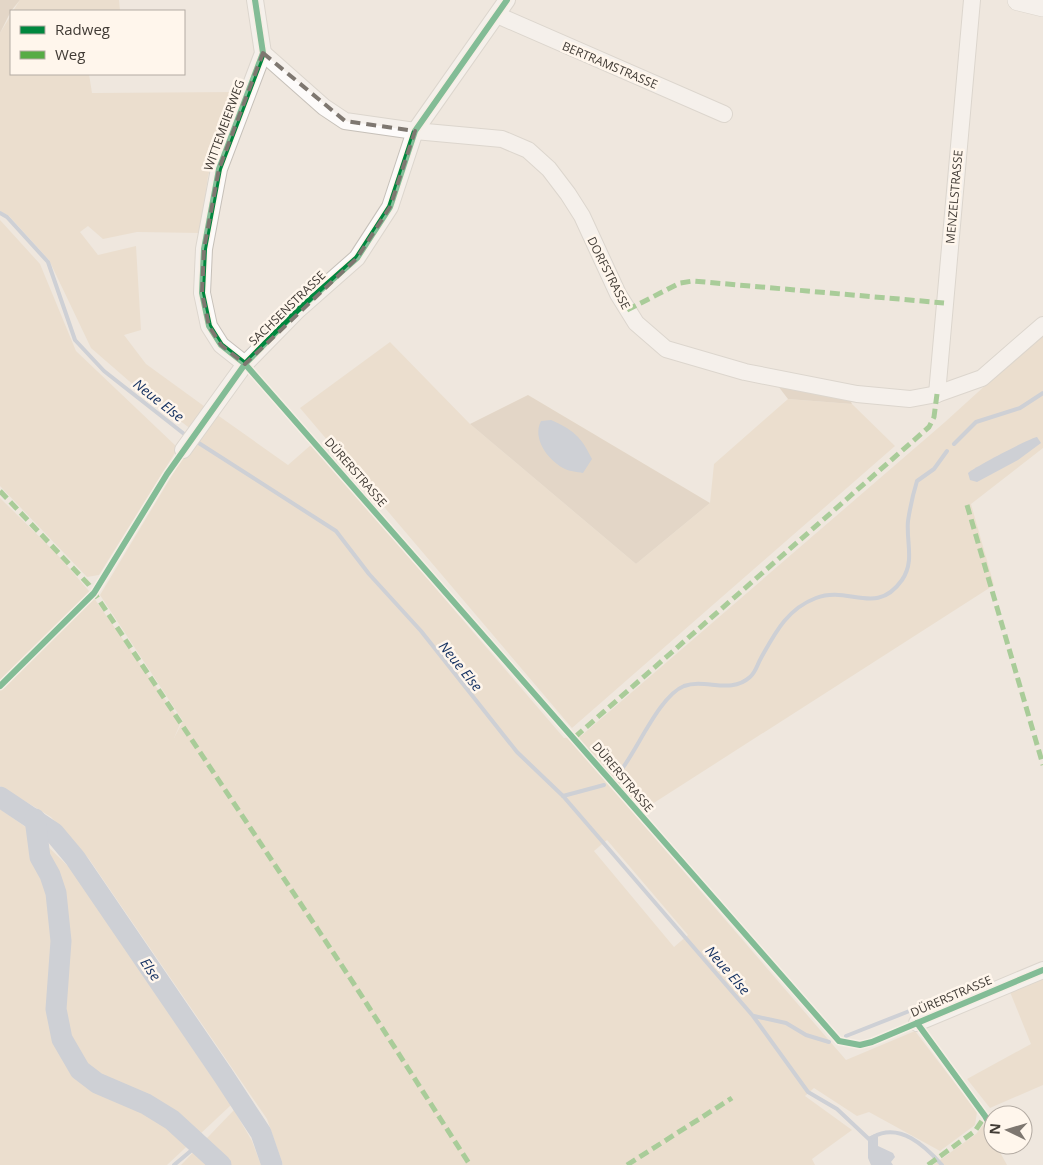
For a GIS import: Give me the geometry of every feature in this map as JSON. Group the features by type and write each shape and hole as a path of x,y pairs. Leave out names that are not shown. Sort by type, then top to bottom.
{"main road":[{"path":"1018,0 1043,6"}],"street":[{"name":"WITTEMEIERWEG","path":"245,364 221,345 209,326 202,284 204,249 219,169 263,53 255,0"},
{"name":"SACHSENSTRASSE","path":"183,450 245,364 298,310 357,258 390,207 415,131 507,0"},
{"name":"MENZELSTRASSE","path":"937,394 972,0"},
{"name":"BERTRAMSTRASSE","path":"497,15 724,114"},
{"name":"DORFSTRASSE","path":"263,53 324,107 345,121 415,131 502,139 528,150 549,169 582,216 618,294 636,323 666,349 745,372 857,394 910,399 937,394 982,378 1043,325"},
{"name":"DÜRERSTRASSE","path":"918,1022 1043,970"}],"highlighted area":[{"path":"263,53 345,121 415,131 390,207 357,258 245,364 221,345 209,326 202,293 204,249 219,169"}],"shaded area":[{"path":"0,0 20,0 10,10 0,33"},
{"path":"20,0 119,0 120,10 14,10"},
{"path":"10,17 10,75 89,75 92,93 236,92 208,176 200,233 137,232 103,239 88,226 80,232 98,255 136,246 141,330 124,335 146,364 208,409 192,430 129,381 91,348 49,260 9,216 0,211 0,33"},
{"path":"0,220 40,264 76,351 178,448 99,575 87,577 0,486"},
{"path":"1043,333 1043,448 971,504 994,585 635,815 846,1060 915,1031 977,1112 975,1125 940,1151 869,1112 857,1116 814,1088 805,1096 852,1130 812,1159 815,1165 283,1165 267,1119 89,859 51,817 0,786 0,498 56,553 89,591 181,722 174,738 183,721 100,595 186,452 216,414 288,465 312,444 564,738 581,736 945,422","holes":["607,840 688,935 674,947 594,851"]},
{"path":"390,342 470,424 636,564 710,503 714,464 788,399 852,404 895,446 572,728 300,408"},
{"path":"765,369 843,385 852,404 788,399"},
{"path":"528,395 710,503 636,564 470,424"},
{"path":"0,809 33,832 71,869 231,1105 167,1165 0,1165"},
{"path":"1043,977 1043,1085 997,1105 988,1105 967,1079 1031,1044 1010,992"},
{"path":"234,1110 252,1141 261,1165 181,1165"},
{"path":"983,1125 983,1155 1002,1155 1007,1165 933,1165 976,1134"}],"water":[{"path":"551,420 571,431 584,445 592,459 583,473 563,468 543,448 538,434 541,421"},
{"path":"1037,437 1041,443 1018,460 977,482 970,480 968,473 972,470"},
{"path":"875,1134 878,1137 878,1146 893,1153 895,1157 891,1162 893,1165 871,1165 868,1158 868,1137"}],"waterway":[{"name":"Neue Else","path":"0,213 7,217 48,262 75,340 104,371 188,437"},
{"path":"954,444 976,422 1020,408 1043,393"},
{"name":"Neue Else","path":"194,440 336,531 369,574 421,631 517,752 563,796 753,1016 808,1092 837,1109 871,1141"},
{"path":"619,773 657,712 675,692 684,686 692,684 734,685 750,677 777,631 797,608 816,598 828,595 872,599 882,597 892,591 902,580 908,566 908,521 917,481 934,469 947,451"},
{"path":"563,796 604,785"},
{"name":"Else","path":"0,797 54,833 75,858 261,1133 272,1165"},
{"path":"35,819 40,857 50,875 56,893 61,941 56,1009 62,1039 80,1070 97,1083 146,1104 172,1120 221,1165"},
{"path":"846,1036 912,1010"},
{"path":"754,1016 786,1023 806,1035 829,1042"},
{"path":"873,1137 883,1133 893,1132 902,1134 928,1150 942,1165"},
{"path":"174,1165 199,1144"}],"marked path":[{"path":"627,310 680,283 693,281 944,303"},
{"path":"575,737 929,427 934,417 937,394"},
{"path":"0,491 89,585 354,984 470,1165"},
{"path":"967,505 1043,765"},
{"path":"627,1165 732,1098"},
{"path":"928,1165 975,1131 983,1119"}],"cycle path":[{"path":"255,0 263,53 219,169 204,249 202,293 209,326 221,345 245,364 839,1041 860,1045 872,1042 1043,970"},
{"path":"0,686 94,593 167,474 245,364 298,310 357,258 390,207 415,131 507,0"},
{"path":"917,1023 983,1113"}]}
